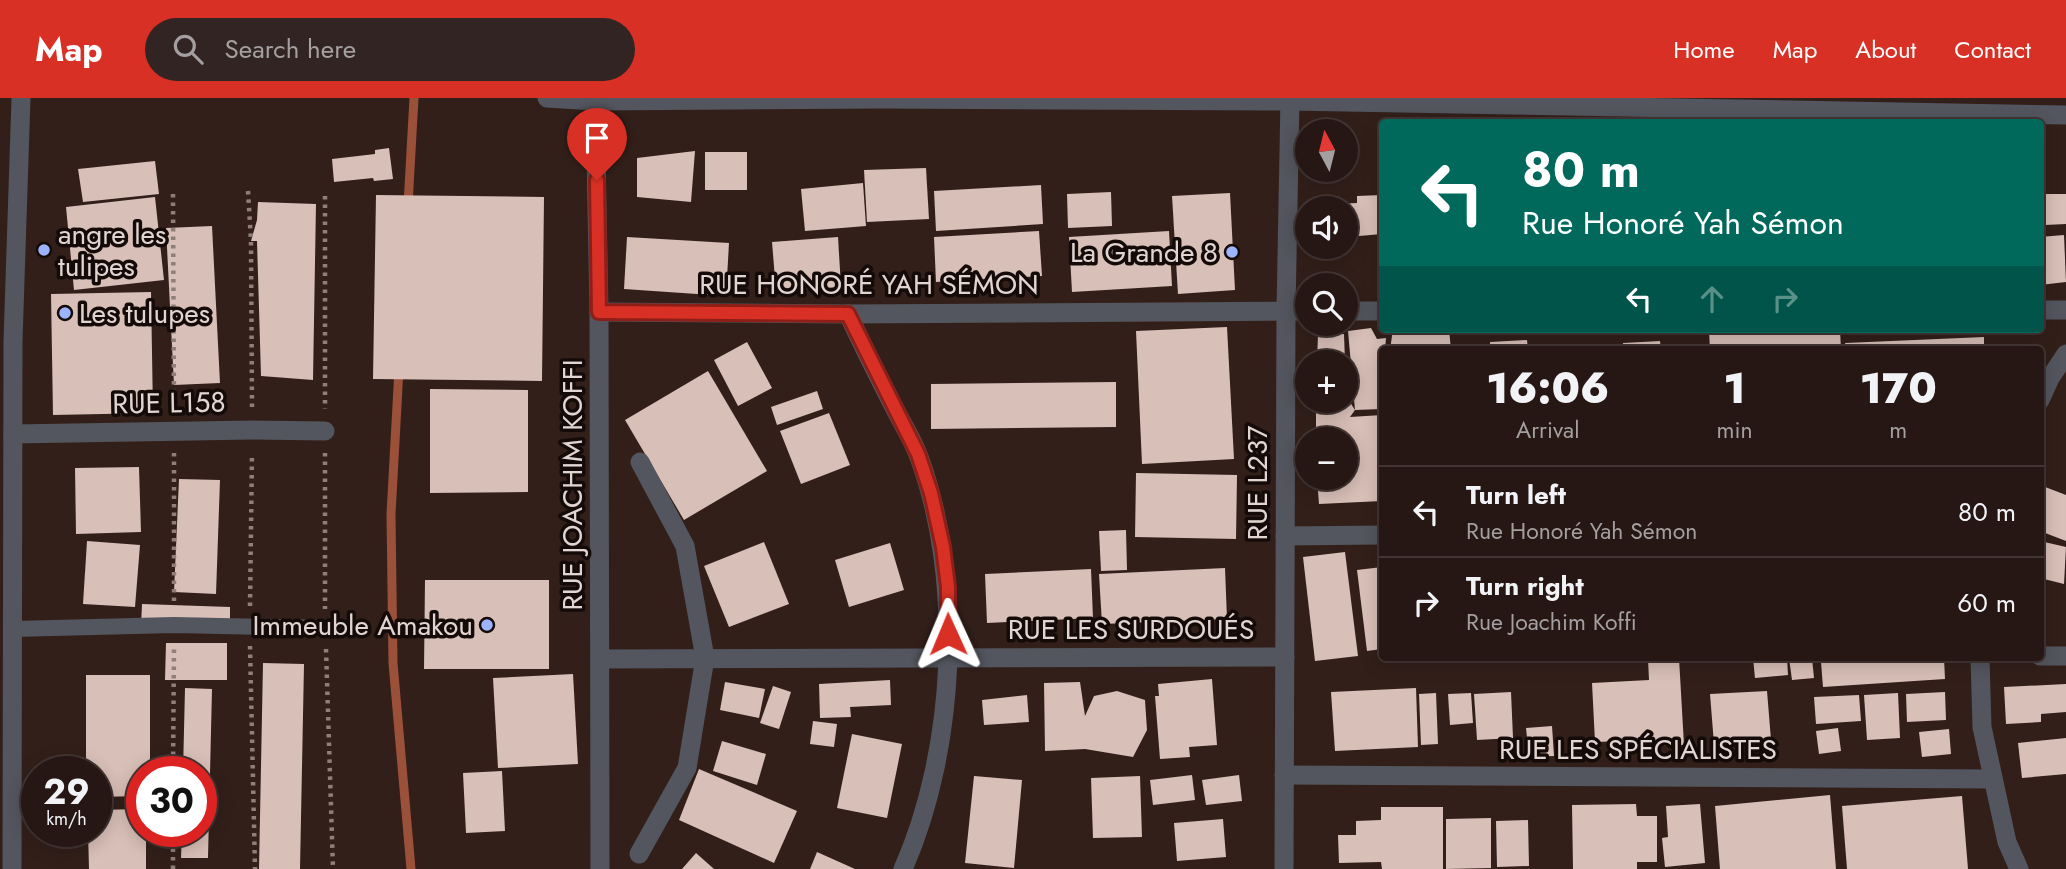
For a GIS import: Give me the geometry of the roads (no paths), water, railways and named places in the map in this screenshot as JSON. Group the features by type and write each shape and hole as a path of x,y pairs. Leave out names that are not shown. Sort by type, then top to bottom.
{"street":[{"path":"12,869 13,341 21,98"},
{"path":"547,98 595,101 881,98 1290,100 2066,115"},
{"name":"RUE L237","path":"1284,869 1286,312 1290,100"},
{"name":"RUE JOACHIM KOFFI","path":"595,101 599,312 600,869"},
{"path":"2044,310 2066,310"},
{"path":"1358,311 1379,311"},
{"name":"RUE HONORÉ YAH SÉMON","path":"599,312 848,314 1295,312"},
{"path":"848,314 918,454 931,493 943,547 948,587 949,657 939,737 931,781 913,846 903,869"},
{"path":"2044,391 2066,354"},
{"name":"RUE L158","path":"13,434 325,431"},
{"path":"639,854 687,768 705,658 685,546 640,462"},
{"path":"1285,536 1379,535"},
{"path":"2044,656 2066,656"},
{"name":"RUE LES SURDOUÉS","path":"600,659 1285,657"},
{"path":"1980,661 1982,727 2007,842 2019,869"},
{"name":"RUE LES SPÉCIALISTES","path":"1284,775 1992,779"}],"lane":[{"path":"13,628 174,625 325,628"}],"waterway":[{"path":"408,205 414,98"},
{"path":"399,369 391,514 393,663 411,869"}],"place":[{"name":"angre les tulipes","path":"44,250"},
{"name":"La Grande 8","path":"1232,252"},
{"name":"Les tulupes","path":"65,313"},
{"name":"Immeuble Amakou","path":"487,625"}]}
